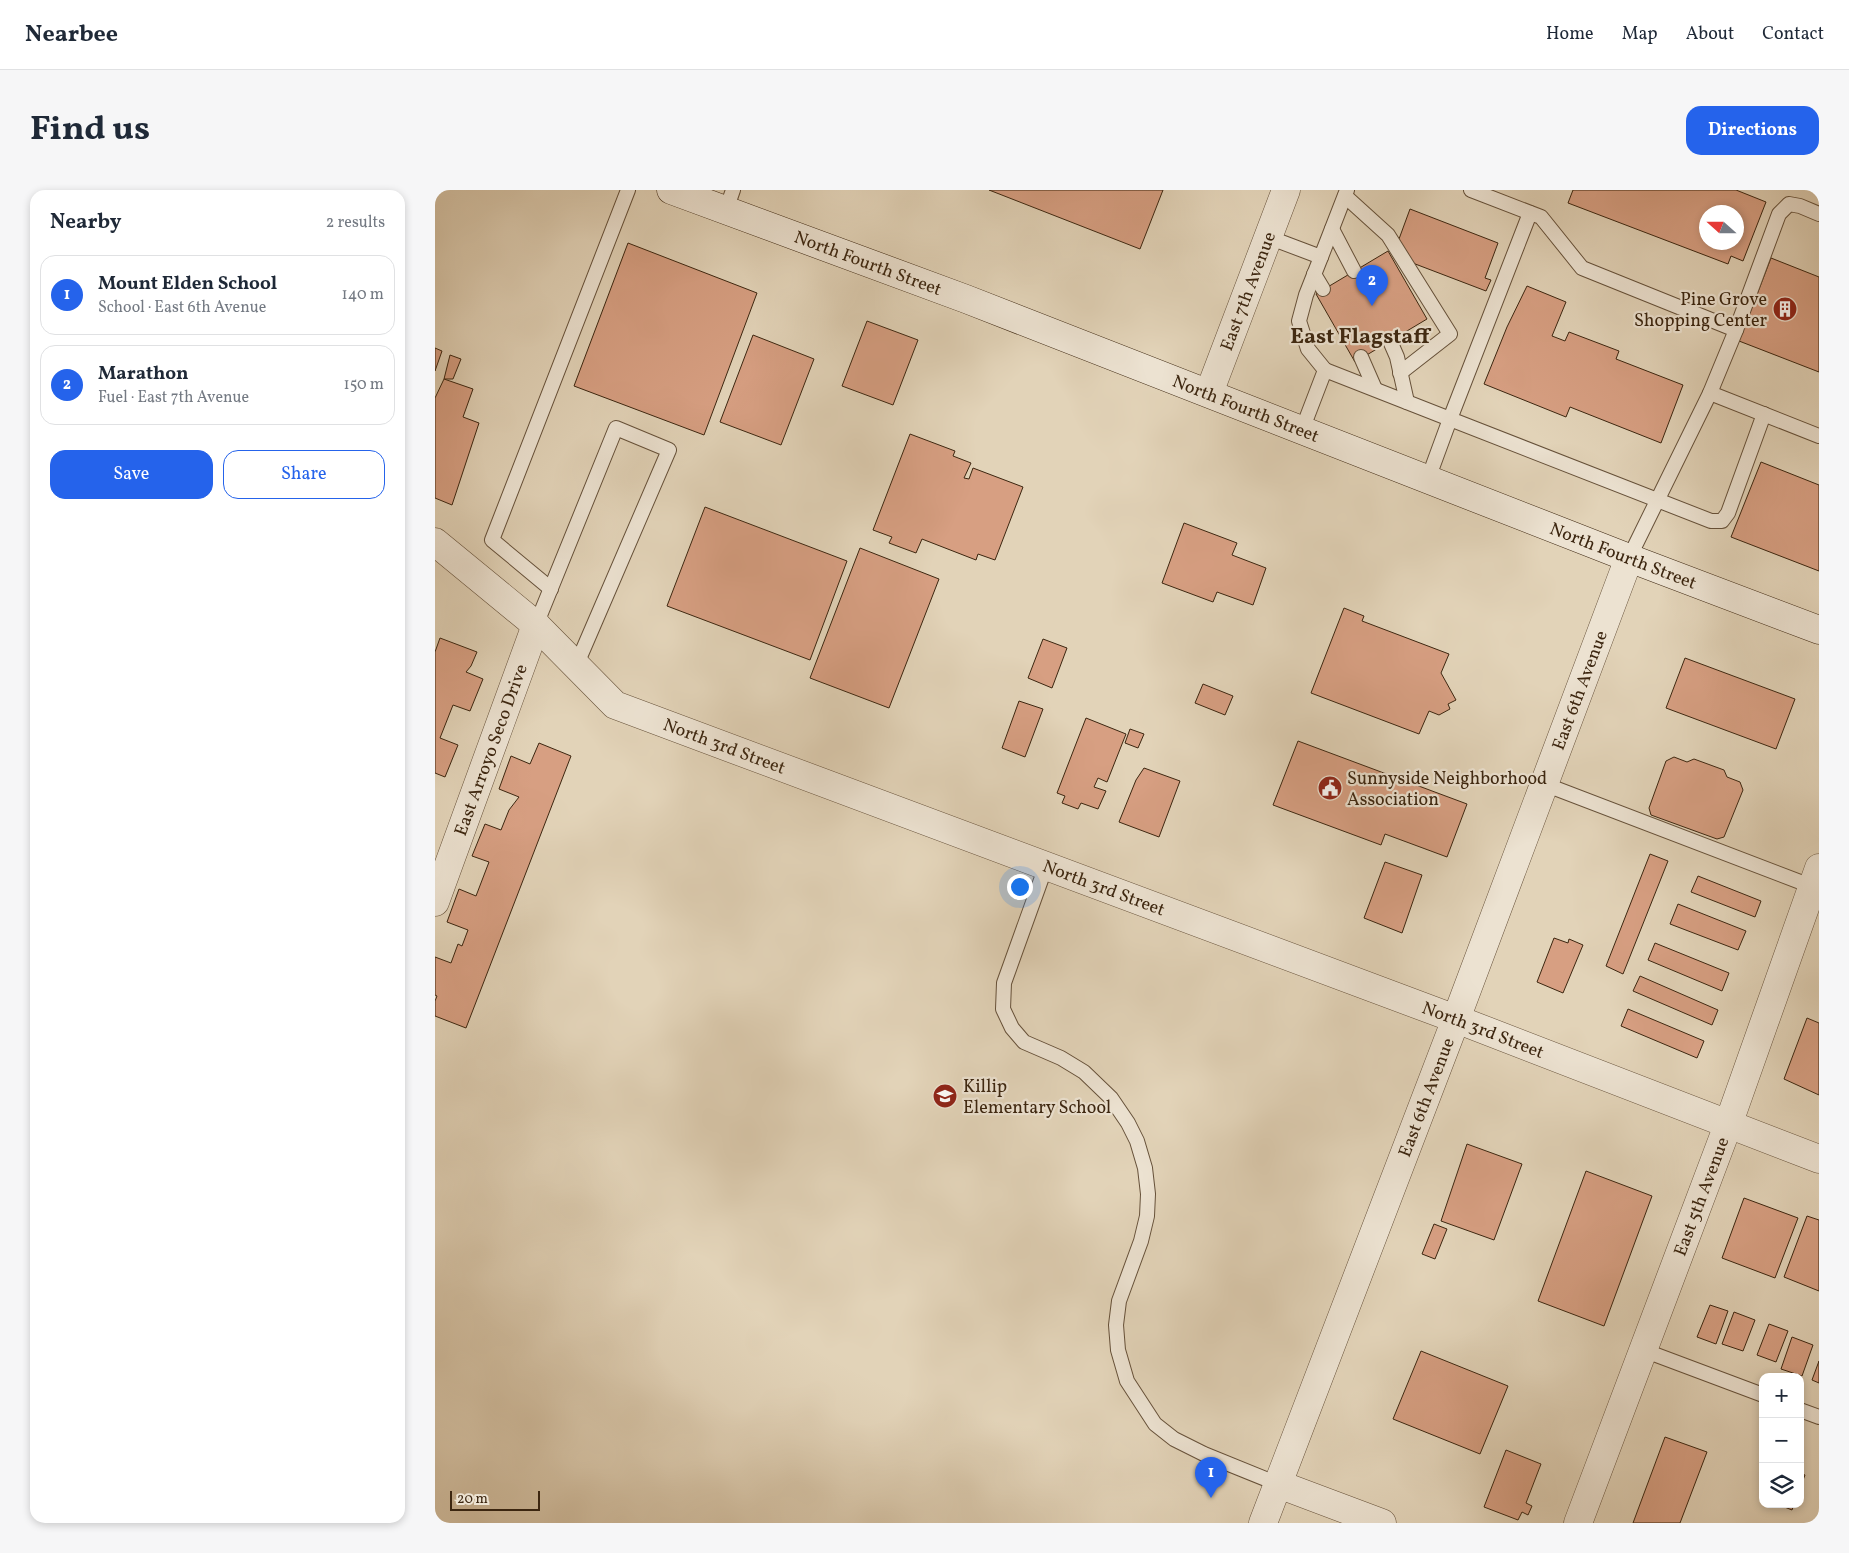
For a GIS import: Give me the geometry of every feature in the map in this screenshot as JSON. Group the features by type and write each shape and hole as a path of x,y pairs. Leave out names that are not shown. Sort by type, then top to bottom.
{"street":[{"name":"North Fourth Street","path":"671,190 729,200 965,299 1629,558 1819,630"},
{"name":"East 7th Avenue","path":"1209,393 1286,190"},
{"name":"North 3rd Street","path":"435,542 536,625 615,704 1456,1019 1819,1159"},
{"name":"East 6th Avenue","path":"1263,1523 1456,1019 1629,558"},
{"name":"East Arroyo Seco Drive","path":"435,902 536,625"},
{"name":"East 5th Avenue","path":"1578,1523 1817,881"},
{"path":"1278,1484 1382,1523"}],"lane":[{"path":"551,589 492,540 628,190"},
{"path":"1471,190 1541,217 1582,268 1736,330"},
{"path":"1400,373 1450,334 1388,234 1346,193 1306,295 1299,321 1308,349 1325,370 1711,520 1722,521 1728,513 1764,414"},
{"path":"1629,558 1710,393 1736,330 1779,214 1789,204 1800,206 1819,214"},
{"path":"1428,479 1530,213"},
{"path":"1332,229 1354,271"},
{"path":"1268,237 1321,256"},
{"path":"1314,274 1323,289"},
{"path":"1390,341 1397,357 1407,402"},
{"path":"1361,358 1375,389"},
{"path":"1302,430 1325,370"},
{"path":"1710,393 1819,436"},
{"path":"536,625 616,428 669,450 576,666"},
{"path":"1544,784 1817,881"},
{"path":"1046,866 1004,983 1003,1009 1012,1028 1024,1042 1061,1058 1084,1072 1111,1098 1128,1123 1137,1141 1145,1168 1148,1194 1147,1216 1141,1241 1119,1302 1116,1325 1118,1350 1127,1381 1155,1424 1174,1439 1204,1454 1278,1484"},
{"path":"1643,1350 1759,1394"},
{"path":"1804,1411 1819,1417"}],"building":[{"path":"989,190 1163,190 1140,249"},
{"path":"1573,190 1736,190 1766,202 1743,261 1731,256 1728,264 1568,203"},
{"path":"1410,209 1498,243 1485,278 1491,280 1486,291 1410,262 1399,239"},
{"path":"628,243 757,293 704,435 574,386"},
{"path":"1388,251 1427,319 1355,362 1316,294"},
{"name":"Pine Grove Shopping Center","path":"1771,258 1819,277 1819,372 1739,341"},
{"path":"1527,286 1566,302 1552,336 1565,341 1569,332 1619,351 1616,359 1683,385 1661,443 1570,407 1566,417 1484,384 1507,327"},
{"path":"867,321 918,340 893,405 842,386"},
{"path":"753,335 814,359 781,445 720,422"},
{"path":"435,348 442,351 435,371"},
{"path":"450,355 461,359 453,379 444,379"},
{"path":"444,379 473,389 463,417 479,423 452,505 435,498 435,398"},
{"path":"910,434 955,451 953,456 971,463 964,478 969,479 973,468 1023,487 995,560 978,554 976,560 922,539 916,553 889,543 892,537 873,530"},
{"path":"1761,462 1819,485 1819,571 1731,537"},
{"path":"705,507 847,561 810,660 667,606"},
{"path":"1184,523 1237,543 1232,555 1266,568 1253,605 1217,592 1213,602 1162,583"},
{"path":"860,548 939,579 889,708 810,678"},
{"path":"1344,608 1364,616 1362,621 1449,654 1441,673 1456,700 1448,704 1450,709 1439,715 1429,711 1419,734 1311,693"},
{"path":"440,638 477,652 466,672 483,679 470,711 453,705 440,738 458,745 445,777 435,773 435,652"},
{"path":"1043,639 1067,648 1052,688 1028,678"},
{"path":"1685,658 1795,699 1776,749 1666,708"},
{"path":"1203,684 1233,696 1225,715 1195,703"},
{"path":"1019,701 1043,709 1025,757 1002,748"},
{"path":"1086,718 1126,734 1107,782 1098,778 1094,787 1106,791 1098,809 1081,803 1078,809 1062,803 1065,796 1057,793"},
{"path":"1130,729 1144,734 1138,748 1125,743"},
{"path":"1298,741 1467,804 1447,857 1385,834 1381,845 1273,805"},
{"path":"539,743 571,756 466,1028 435,1016 437,996 435,995 435,957 451,963 458,944 462,946 468,930 447,922 459,889 476,896 489,862 472,856 485,824 501,830 509,810 519,797 499,789 511,756 530,764"},
{"path":"1674,757 1687,762 1694,759 1724,770 1727,777 1740,782 1743,790 1724,837 1717,839 1651,815 1649,808 1666,761"},
{"path":"1144,768 1180,781 1159,837 1119,822 1136,780"},
{"path":"1650,854 1668,861 1623,974 1606,966"},
{"path":"1385,862 1422,875 1402,933 1364,918"},
{"path":"1698,876 1761,901 1755,917 1691,892"},
{"path":"1678,904 1746,931 1738,950 1670,924"},
{"path":"1554,938 1568,943 1569,939 1583,945 1563,993 1537,982"},
{"path":"1655,943 1729,973 1722,991 1648,960"},
{"path":"1640,976 1718,1010 1712,1025 1633,991"},
{"path":"1628,1009 1704,1041 1697,1058 1621,1026"},
{"path":"1807,1018 1819,1023 1819,1095 1784,1079"},
{"path":"1467,1144 1522,1164 1494,1240 1441,1221"},
{"path":"1586,1171 1652,1196 1604,1326 1538,1301"},
{"path":"1744,1198 1798,1218 1775,1278 1722,1258"},
{"path":"1807,1216 1819,1220 1819,1291 1784,1277"},
{"path":"1434,1224 1447,1229 1435,1259 1422,1254"},
{"path":"1710,1305 1728,1311 1716,1344 1697,1337"},
{"path":"1734,1312 1755,1320 1743,1351 1722,1344"},
{"path":"1769,1324 1788,1331 1776,1362 1757,1355"},
{"path":"1792,1337 1813,1345 1803,1373 1793,1373 1781,1369"},
{"path":"1421,1351 1508,1386 1480,1454 1393,1419"},
{"path":"1819,1361 1819,1383 1812,1380"},
{"path":"1665,1437 1707,1452 1680,1523 1633,1523"},
{"path":"1506,1450 1541,1464 1526,1503 1532,1506 1528,1515 1522,1512 1518,1520 1484,1507"}],"place":[{"name":"Marathon","path":"1372,306"},
{"name":"Pine Grove Shopping Center","path":"1785,309"},
{"name":"Sunnyside Neighborhood Association","path":"1330,788"},
{"name":"Killip Elementary School","path":"945,1096"},
{"name":"Mount Elden School","path":"1211,1498"}],"district":[{"name":"East Flagstaff","path":"1360,335"}]}
